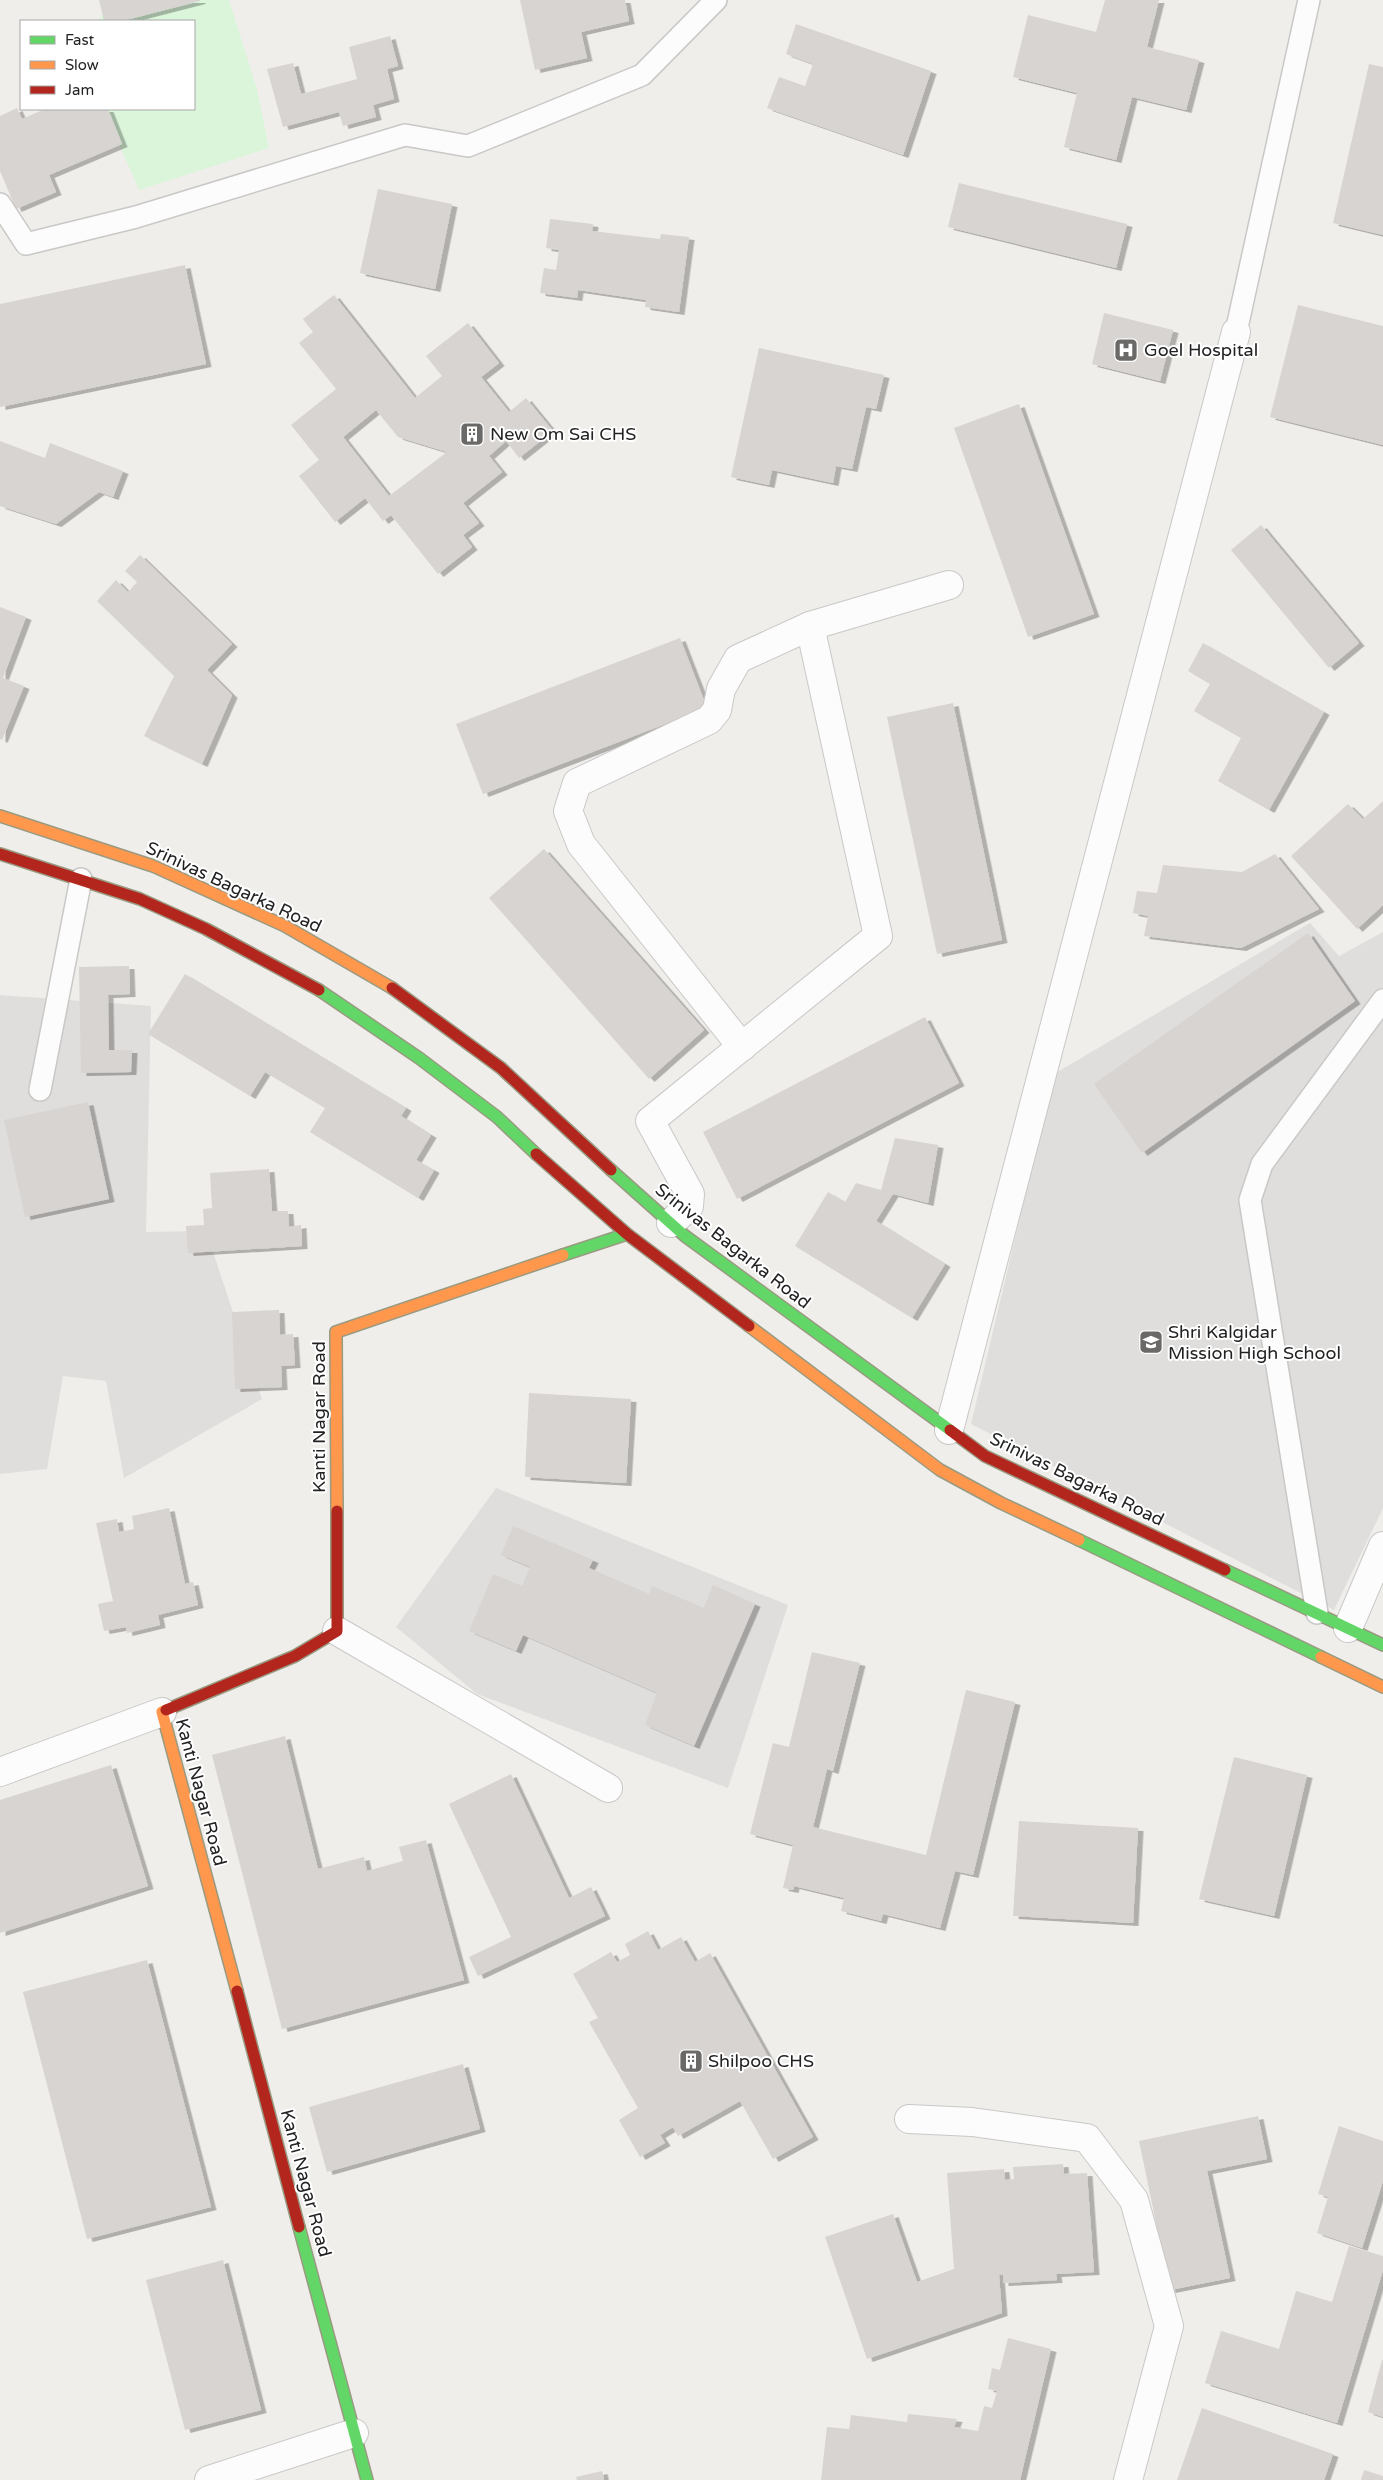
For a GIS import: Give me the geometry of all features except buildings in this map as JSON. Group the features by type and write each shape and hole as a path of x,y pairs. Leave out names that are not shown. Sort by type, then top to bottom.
{"street":[{"path":"948,1430 1236,332"},
{"path":"742,1047 581,844 568,811 577,782 709,720 717,710 721,689 738,659 810,626 949,585"},
{"path":"671,1223 689,1206 690,1194 650,1121 878,936 810,626"},
{"name":"Srinivas Bagarka Road","path":"0,816 152,870 285,926 389,986 502,1068 671,1223 985,1456 1383,1645"},
{"path":"0,854 81,879 142,895 329,996 419,1058 497,1117 563,1180 627,1234 940,1470 1010,1507 1383,1687"},
{"name":"Kanti Nagar Road","path":"367,2480 162,1712 295,1656 337,1631 336,1332 627,1234"},
{"path":"1348,1628 1383,1546"},
{"path":"337,1631 608,1788"},
{"path":"0,1772 162,1712"},
{"path":"908,2119 972,2122 1087,2138 1134,2200 1170,2326 1128,2480"},
{"path":"209,2480 354,2433"}],"lane":[{"path":"0,204 26,244 136,217 405,135 468,146 642,74 716,0"},
{"path":"1236,332 1309,0"},
{"path":"40,1090 81,879"},
{"path":"1317,1613 1250,1200 1262,1164 1383,1000"}],"shaded area":[{"path":"1310,923 1339,956 1383,932 1383,1508 1334,1610 971,1424 1054,1074"},
{"path":"0,995 151,1006 146,1232 206,1231 262,1399 124,1478 106,1381 63,1376 47,1469 0,1474"},
{"path":"496,1488 788,1605 728,1788 477,1694 396,1627"}],"green space":[{"path":"137,0 229,0 257,89 269,148 139,190 104,110 195,110 195,20 99,20 110,2"}],"traffic: fast":[{"path":"319,990 419,1058 497,1117 536,1154"},
{"path":"611,1170 685,1236 950,1430"},
{"path":"563,1255 627,1234"},
{"path":"1079,1540 1321,1657"},
{"path":"1225,1570 1383,1645"},
{"path":"299,2227 367,2480"}],"traffic: slow":[{"path":"0,816 153,866 285,926 392,988"},
{"path":"337,1511 336,1332 563,1255"},
{"path":"749,1326 940,1470 1001,1503 1079,1540"},
{"path":"1321,1657 1383,1687"},
{"path":"166,1710 162,1712 237,1991"}],"traffic: jam":[{"path":"0,854 140,899 206,929 319,990"},
{"path":"392,988 501,1068 611,1170"},
{"path":"536,1154 627,1234 749,1326"},
{"path":"950,1430 985,1456 1225,1570"},
{"path":"166,1710 295,1656 337,1631 337,1511"},
{"path":"237,1991 299,2227"}],"place":[{"name":"Goel Hospital","path":"1126,350"},
{"name":"New Om Sai CHS","path":"472,434"},
{"name":"Shri Kalgidar Mission High School","path":"1151,1342"},
{"name":"Shilpoo CHS","path":"691,2061"}]}
